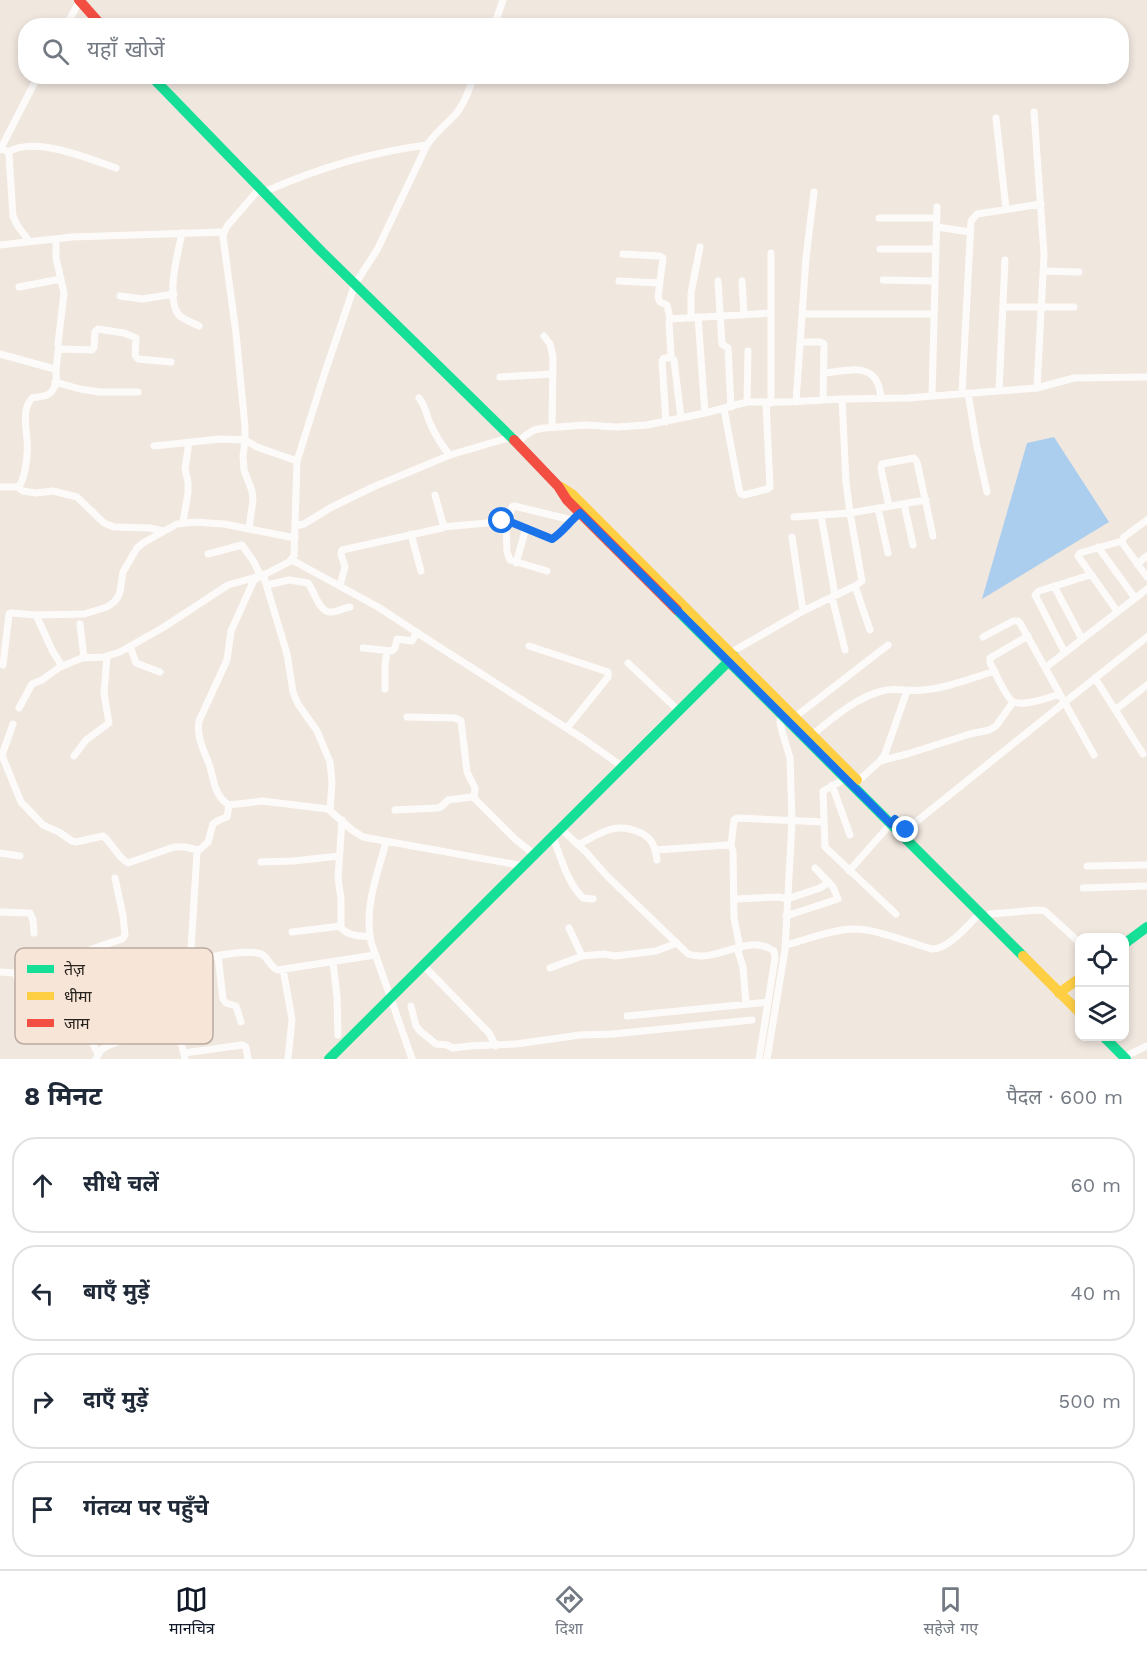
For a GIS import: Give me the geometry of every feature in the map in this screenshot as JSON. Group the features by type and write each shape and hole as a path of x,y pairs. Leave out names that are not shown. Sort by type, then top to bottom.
{"main road":[{"path":"79,0 95,18"},
{"path":"159,84 355,284 514,440 558,486 576,516 731,657"},
{"path":"558,486 573,495 731,657 845,779 906,830 985,914"},
{"path":"329,1059 731,657"},
{"path":"782,711 795,717 1075,1007"},
{"path":"1129,941 1147,927"},
{"path":"1062,991 1075,982"},
{"path":"1062,991 1075,1000"},
{"path":"1109,1041 1130,1057"},
{"path":"1117,1041 1130,1057"}],"street":[{"path":"70,18 79,0"},
{"path":"497,18 503,0"},
{"path":"3,150 34,84"},
{"path":"19,708 32,684 62,666 84,658 107,657 120,652 173,622 228,585 260,575 292,560 295,538 297,461 355,284 382,241 427,145 435,133 454,116 470,84"},
{"path":"1034,112 1044,271 1036,388"},
{"path":"996,118 1006,209"},
{"path":"249,528 253,500 244,470 245,427 236,333 226,269 224,231 236,214 262,190 382,152 427,145"},
{"path":"3,150 50,147 116,168"},
{"path":"3,150 9,155 13,216 29,241"},
{"path":"792,402 814,192"},
{"path":"987,492 965,393 971,221 977,214 1041,204"},
{"path":"932,396 938,207"},
{"path":"879,218 937,218"},
{"path":"937,227 970,232"},
{"path":"0,245 56,239 224,231"},
{"path":"182,233 174,269 176,308 179,314 199,326"},
{"path":"18,487 22,481 27,460 25,418 27,404 32,398 50,394 56,382 64,293 56,258 56,239"},
{"path":"700,247 691,293 705,413"},
{"path":"880,249 936,249"},
{"path":"718,281 722,344 728,348 727,408 740,492 744,495 770,487 768,403 771,253"},
{"path":"623,254 661,256 663,260 658,300 667,305 670,319 670,357 674,360 681,418"},
{"path":"999,391 1005,260"},
{"path":"1044,271 1079,272"},
{"path":"19,287 61,279"},
{"path":"883,280 935,281"},
{"path":"619,281 660,283"},
{"path":"742,281 744,315"},
{"path":"120,296 142,299 174,294"},
{"path":"1003,307 1074,307"},
{"path":"670,319 771,313"},
{"path":"802,314 934,314"},
{"path":"59,351 62,348 94,349 95,332 98,329 124,333 136,338 135,355 138,359 171,362"},
{"path":"544,336 552,351 552,427"},
{"path":"800,342 824,344 823,400"},
{"path":"747,402 748,351"},
{"path":"0,354 56,371"},
{"path":"666,422 662,361 670,357"},
{"path":"824,373 856,370 869,372 878,382 881,398"},
{"path":"501,377 553,374"},
{"path":"295,526 304,524 330,508 373,487 450,455 514,440 534,430 585,425 632,427 666,422 747,402 932,396 1036,388 1074,378 1147,377"},
{"path":"56,382 99,392 138,392"},
{"path":"419,399 450,455"},
{"path":"731,657 803,611 860,583 862,578 850,513 842,399"},
{"path":"154,446 220,439 245,440 257,447 297,461"},
{"path":"183,522 188,493 185,469 189,442"},
{"path":"889,506 881,466 884,462 916,459 933,536"},
{"path":"0,487 18,487 23,491 36,493 53,491 77,497 104,523 114,527 150,528 163,531"},
{"path":"435,495 443,527"},
{"path":"794,517 850,513 926,500"},
{"path":"904,504 913,545"},
{"path":"547,571 510,560 507,553 507,521 512,507 576,516"},
{"path":"878,508 888,553"},
{"path":"821,515 844,650"},
{"path":"339,585 345,567 342,550 443,527 507,521 554,538 576,516"},
{"path":"1117,611 1078,556 1080,553 1122,541 1147,520"},
{"path":"3,665 9,614 84,614 107,606 118,597 123,572 137,548 163,531 183,522 224,524 295,538"},
{"path":"516,562 526,528"},
{"path":"411,534 421,571"},
{"path":"792,537 803,611"},
{"path":"1122,541 1147,577"},
{"path":"208,554 242,545 267,585 287,654 293,692 316,731 330,762 333,782 330,810"},
{"path":"1098,547 1135,598"},
{"path":"1137,564 1147,556"},
{"path":"292,560 378,607 567,728 623,767"},
{"path":"260,575 254,580 231,631 227,660 199,721 200,742 221,799 229,805 262,801 330,810 357,834 386,842 524,866"},
{"path":"1065,652 1035,595 1039,591 1090,575"},
{"path":"267,585 290,580 308,582 316,600 327,611 350,607"},
{"path":"855,586 870,630"},
{"path":"1054,586 1082,639"},
{"path":"1045,668 1147,589"},
{"path":"36,615 62,666"},
{"path":"983,637 1015,620 1020,622 1094,755"},
{"path":"80,624 84,658"},
{"path":"363,648 393,650 397,639 412,641 417,632"},
{"path":"1013,702 990,660 992,656 1028,636"},
{"path":"906,830 1147,637"},
{"path":"795,717 888,645"},
{"path":"130,646 136,663 160,672"},
{"path":"529,646 608,672 608,676 567,728"},
{"path":"385,689 387,651"},
{"path":"74,756 86,740 109,723 104,694 107,657"},
{"path":"628,663 679,711"},
{"path":"812,735 839,713 883,690 933,689 995,671"},
{"path":"1095,678 1143,754"},
{"path":"1115,710 1147,685"},
{"path":"858,781 885,754 907,691"},
{"path":"1013,702 1034,702 1060,694"},
{"path":"880,761 989,730 996,726 1013,702"},
{"path":"767,1059 786,916 790,758 782,731 782,711"},
{"path":"407,717 455,718 461,721 468,772 475,789 474,798"},
{"path":"13,724 1,755 21,802 43,825 59,831 76,842 103,836 121,858 128,862 174,847 198,850"},
{"path":"845,779 823,791 825,847 896,914"},
{"path":"832,785 850,835"},
{"path":"395,810 437,808 448,800 471,797 535,855"},
{"path":"191,948 198,850 208,842 213,825 227,817 229,805"},
{"path":"746,1004 743,967 734,918 731,846 735,819 824,822"},
{"path":"342,820 338,878 341,926 344,931 355,936 370,936"},
{"path":"849,871 893,821"},
{"path":"578,844 602,832 625,827 644,835 654,843 657,860"},
{"path":"561,829 688,954 696,956 757,944 781,949 854,929 939,949 985,914 1038,910 1045,911 1075,939"},
{"path":"553,837 575,889 584,898 593,899"},
{"path":"386,842 368,915 370,936 412,1059"},
{"path":"656,850 706,845 728,844 731,846"},
{"path":"0,853 20,856"},
{"path":"261,862 339,856"},
{"path":"1087,866 1147,865"},
{"path":"786,916 838,899 829,882 815,868"},
{"path":"97,948 122,939 125,935 115,878"},
{"path":"735,899 785,898 820,888 829,882"},
{"path":"1083,888 1147,886"},
{"path":"0,912 30,913 34,933"},
{"path":"292,932 341,926"},
{"path":"569,928 582,956"},
{"path":"550,968 582,956 604,954 615,956 656,951 677,943"},
{"path":"759,1059 775,958 781,949"},
{"path":"213,957 258,953 265,956 275,969 283,969 375,955"},
{"path":"218,956 223,999 226,1003 236,1006 241,1022"},
{"path":"333,962 338,1035"},
{"path":"423,965 489,1033 496,1046"},
{"path":"283,969 292,1018 288,1059"},
{"path":"0,972 15,973"},
{"path":"627,1016 768,1002"},
{"path":"411,1006 417,1028 436,1044 453,1048 496,1046 580,1035 613,1034 752,1020"},
{"path":"97,1056 112,1044"},
{"path":"184,1056 242,1045 246,1047 248,1059"},
{"path":"1130,1057 1147,1046"}],"water":[{"path":"1054,437 1109,522 982,599 1027,443"}],"traffic: fast":[{"path":"159,84 322,252 514,440"},
{"path":"677,610 1023,956"},
{"path":"329,1059 734,656"},
{"path":"1129,940 1147,927"},
{"path":"1108,1041 1126,1059"}],"traffic: slow":[{"path":"561,487 573,495 857,780"},
{"path":"1023,956 1075,1008"},
{"path":"1059,993 1075,982"}],"traffic: jam":[{"path":"79,0 95,18"},
{"path":"514,440 558,486 567,500 677,610"}],"route":[{"path":"502,521 508,521 552,539 580,513 891,824 895,819 906,830"}]}
